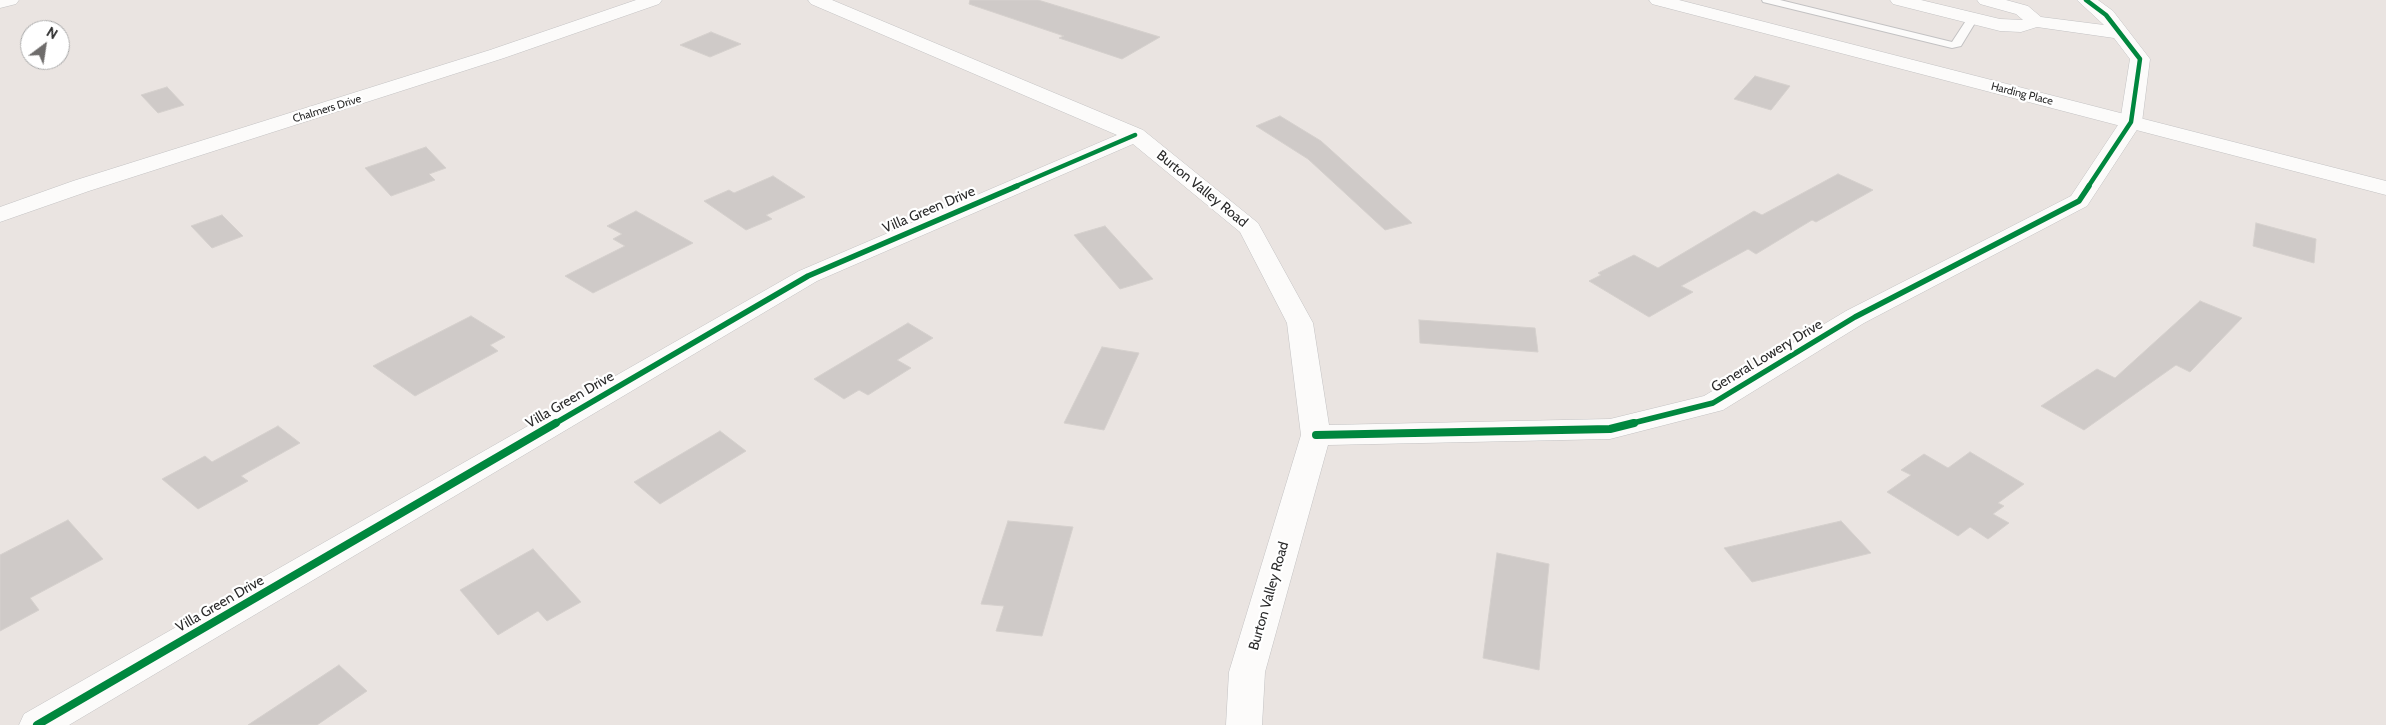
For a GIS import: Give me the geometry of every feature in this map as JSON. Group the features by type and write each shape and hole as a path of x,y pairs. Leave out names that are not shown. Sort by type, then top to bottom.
{"street":[{"path":"0,3 10,0"},
{"name":"Chalmers Drive","path":"0,214 81,186 497,54 653,0"},
{"name":"Burton Valley Road","path":"817,0 1135,134 1250,228 1300,323 1316,436 1247,672 1244,725"},
{"name":"Harding Place","path":"1658,0 2386,188"},
{"path":"1898,0 2010,26 2030,24 2032,21 2121,32"},
{"path":"1986,0 2022,10 2032,17 2032,21"},
{"path":"2086,0 2106,15 2140,59 2131,122"},
{"name":"General Lowery Drive","path":"1316,436 1610,429 1713,403 1855,317 2079,201 2131,122"},
{"name":"Villa Green Drive","path":"37,725 808,276 1135,134"}],"lane":[{"path":"1767,0 1952,45 1957,44 1973,18"}],"building":[{"path":"970,0 1038,0 1160,37 1122,59 1059,38 1064,36 969,4"},
{"path":"711,32 741,44 710,57 680,45"},
{"path":"1755,76 1790,86 1771,110 1734,99"},
{"path":"167,87 184,105 158,113 141,95"},
{"path":"1280,116 1321,141 1412,223 1385,230 1308,159 1256,126"},
{"path":"426,147 446,168 429,174 435,180 391,196 365,168"},
{"path":"1838,174 1873,190 1816,222 1812,220 1756,254 1748,249 1681,286 1693,292 1649,317 1589,281 1601,275 1598,273 1634,255 1658,268 1754,211 1762,215"},
{"path":"773,176 805,197 766,215 772,219 746,230 704,201 729,190 734,193"},
{"path":"636,211 693,243 593,293 565,276 625,246 613,239 622,234 607,226"},
{"path":"222,215 243,236 212,248 191,226"},
{"path":"2256,223 2316,239 2314,263 2253,246"},
{"path":"1105,226 1153,279 1120,289 1074,235"},
{"path":"2200,301 2242,318 2190,372 2176,365 2084,430 2041,406 2097,369 2115,378"},
{"path":"471,316 505,337 490,345 498,351 415,396 373,366"},
{"path":"1419,320 1535,328 1538,352 1420,343"},
{"path":"908,323 933,338 897,360 911,368 868,395 859,390 844,399 814,379"},
{"path":"1102,347 1139,353 1104,430 1064,423"},
{"path":"278,426 300,443 241,476 248,481 198,509 162,479 205,456 212,462"},
{"path":"720,431 746,451 660,504 634,482"},
{"path":"1970,452 2024,484 1998,503 2004,506 1993,514 2009,523 1988,539 1970,527 1958,536 1887,492 1911,475 1901,470 1924,454 1948,468"},
{"path":"68,520 103,559 30,598 39,610 0,631 0,555"},
{"path":"1008,521 1073,527 1042,636 996,631 1004,606 981,604"},
{"path":"1841,521 1871,553 1752,582 1724,548"},
{"path":"533,549 581,602 547,621 538,611 498,635 460,590"},
{"path":"1497,553 1549,564 1539,670 1483,658"},
{"path":"339,665 367,691 317,725 248,725"}],"cycle path":[{"path":"1316,435 1610,429 1713,403 1855,317 2079,201 2131,122 2140,59 2106,15 2086,0"},
{"path":"37,725 808,276 1135,135"}]}
